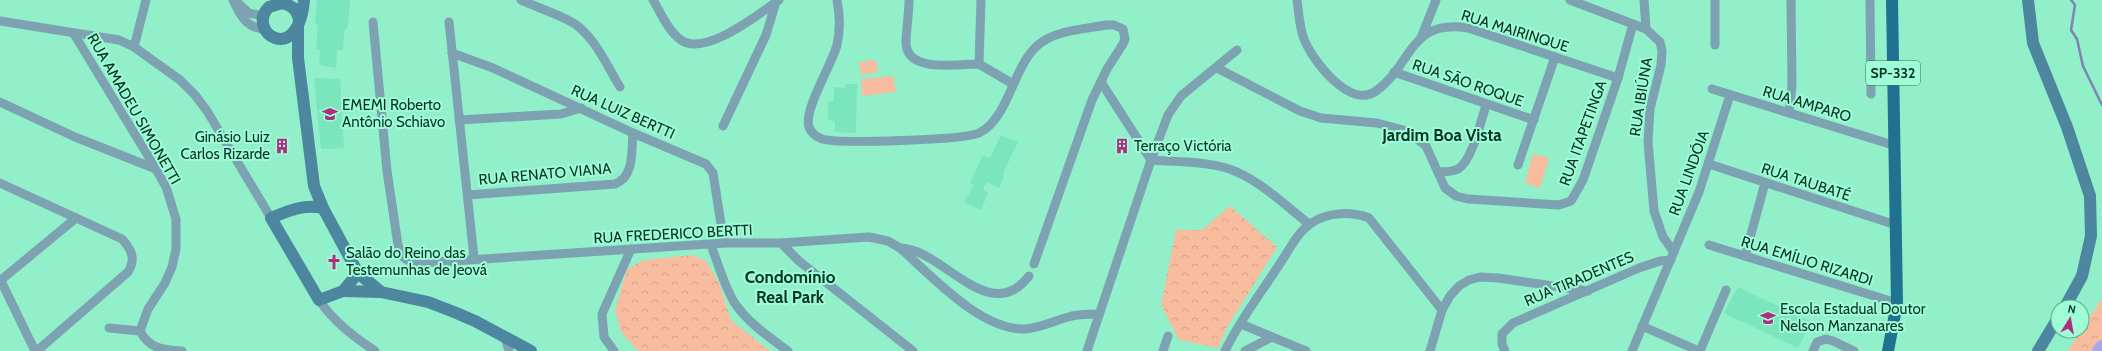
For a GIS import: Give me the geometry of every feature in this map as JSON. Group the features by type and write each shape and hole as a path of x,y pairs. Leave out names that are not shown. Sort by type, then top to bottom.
{"main road":[{"name":"SP-332","path":"1888,351 1897,303 1893,145 1892,0"}],"street":[{"path":"134,47 146,0"},
{"path":"234,0 249,13 263,16"},
{"path":"234,0 244,20 254,28 264,29 272,37 282,39 291,47 298,58"},
{"path":"282,39 292,35 298,25 304,0"},
{"path":"521,0 574,23 594,44 620,87"},
{"path":"653,0 674,34 682,41 696,45 708,43 726,35 777,1"},
{"path":"837,0 839,31 836,47 813,102 808,122 809,129 822,139 863,142 973,135 987,127 998,113 1027,58 1035,47 1043,41 1058,35 1106,25 1119,26 1123,29 1125,38 1118,55 1100,82 1034,264"},
{"path":"908,0 906,44 909,56 913,59 930,64 979,64 1013,84"},
{"path":"979,64 981,0"},
{"name":"RUA MAIRINQUE","path":"1297,0 1300,28 1305,41 1318,62 1334,82 1342,88 1363,94 1370,94 1376,91 1394,72 1421,38 1435,29 1454,25 1468,28 1618,78"},
{"path":"1421,38 1436,0"},
{"name":"RUA IBIÚNA","path":"1570,0 1646,29 1660,42 1662,51 1661,65 1649,123 1648,142 1654,211 1663,237 1673,256"},
{"path":"1644,0 1646,29"},
{"path":"1715,0 1715,46"},
{"path":"1789,113 1792,85 1791,0"},
{"path":"1870,0 1871,94"},
{"path":"2028,0 2033,43 2067,127 2090,196 2091,236 2082,276 2069,299"},
{"path":"723,126 766,35 777,1"},
{"path":"264,29 263,16 266,10 275,3 293,2 297,13 298,58 314,186 323,208 358,273 380,292"},
{"path":"0,21 118,40 134,47 180,80 195,94 207,111 319,300 330,315 342,327 375,351"},
{"name":"RUA FREDERICO BERTTI","path":"372,22 387,171 399,252 407,260 414,262 445,261 724,243 781,243 869,237 888,241 900,248 968,307 981,317 995,323 1025,329 1072,316 1099,314"},
{"path":"449,22 474,258"},
{"name":"RUA ITAPETINGA","path":"1439,172 1445,188 1449,193 1468,199 1542,205 1559,205 1571,201 1583,180 1618,78 1633,24"},
{"name":"RUA AMADEU SIMONETTI","path":"74,34 166,187 176,219 176,249 165,283 148,309 140,331"},
{"path":"1087,351 1150,160 1174,104 1181,96 1217,68 1237,50"},
{"name":"RUA LUIZ BERTTI","path":"452,53 493,68 582,108 632,133 702,162 710,167 716,189 724,243"},
{"path":"1518,165 1555,57"},
{"path":"1217,68 1300,111 1321,118 1377,123 1407,130 1426,146 1439,172 1457,170 1465,162 1486,105"},
{"name":"RUA SÃO ROQUE","path":"1394,72 1486,105 1534,120"},
{"path":"1100,82 1150,160"},
{"name":"RUA AMPARO","path":"1712,89 1893,145"},
{"name":"RUA LINDÓIA","path":"1632,351 1673,256 1708,164 1730,95"},
{"path":"0,102 75,137 156,169"},
{"path":"459,120 561,114 582,108"},
{"name":"RUA RENATO VIANA","path":"468,195 615,184 622,181 629,171 632,133"},
{"path":"1150,160 1224,168 1238,172 1256,183 1309,224"},
{"name":"RUA TAUBATÉ","path":"1708,164 1896,225"},
{"path":"0,183 122,239 131,251 133,258 132,265 128,272 36,351 0,280 76,218"},
{"path":"1745,256 1765,183"},
{"path":"297,208 314,186"},
{"path":"270,218 297,208 308,206 323,208"},
{"path":"1225,351 1294,242 1309,224 1323,217 1336,214 1350,213 1368,218 1442,310"},
{"path":"781,243 799,261 913,351"},
{"path":"711,245 734,302 748,319 788,351"},
{"name":"RUA EMÍLIO RIZARDI","path":"1709,245 1897,303"},
{"name":"RUA FREDERICO BERTTI","path":"900,248 916,251 966,282 989,292 1008,292 1017,289 1029,276"},
{"path":"614,351 604,337 602,314 631,249"},
{"name":"RUA TIRADENTES","path":"1505,351 1502,344 1502,334 1512,323 1660,260 1673,256"},
{"path":"343,291 358,273"},
{"path":"1430,351 1442,310 1450,296 1459,286 1469,280 1480,278 1498,278 1588,291"},
{"path":"1556,286 1558,303"},
{"path":"1642,326 1700,351 1726,290"},
{"path":"319,300 343,291 380,292 428,302 475,321 531,351"},
{"path":"1241,324 1306,351"},
{"path":"109,328 140,331 148,343 155,347 182,351"},
{"path":"2038,351 2050,331"},
{"path":"1163,351 1168,336"},
{"path":"505,337 509,351"},
{"path":"1245,351 1272,337"},
{"path":"1812,351 1817,342 1826,339 1854,351"}],"shaded area":[{"path":"317,0 350,0 348,27 344,31 343,50 337,50 336,68 319,65 320,50 316,49 318,26 315,23"},
{"name":"EMEMI Roberto Antônio Schiavo","path":"314,78 340,79 344,148 321,149"},
{"path":"845,84 857,84 856,133 835,132 835,121 828,120 828,101 834,101 834,87 845,88"},
{"path":"1001,135 1018,142 1003,173 1004,176 999,188 986,182 983,190 988,193 981,210 964,202 974,185 970,183 983,155 990,158"},
{"name":"Escola Estadual Doutor Nelson Manzanares","path":"1738,287 1811,322 1798,348 1724,313"}],"green space":[{"path":"876,60 878,72 861,75 859,62"},
{"path":"893,76 896,92 862,96 861,79"},
{"path":"1533,154 1549,158 1540,188 1525,183"},
{"path":"1230,206 1277,247 1227,327 1218,348 1179,340 1161,305 1176,230 1202,230"},
{"path":"693,255 706,261 719,283 731,320 770,351 638,351 621,332 615,310 627,269 644,260"},
{"path":"2102,298 2102,351 2068,351 2076,339 2090,339 2090,317"}],"waterway":[{"path":"2071,0 2075,5 2071,30 2077,39 2083,66 2102,105"},
{"path":"2099,351 2102,347"}],"place":[{"name":"EMEMI Roberto Antônio Schiavo","path":"330,114"},
{"name":"Ginásio Luiz Carlos Rizarde","path":"282,146"},
{"name":"Terraço Victória","path":"1122,146"},
{"name":"Salão do Reino das Testemunhas de Jeová","path":"334,262"},
{"name":"Escola Estadual Doutor Nelson Manzanares","path":"1768,318"}],"district":[{"name":"Jardim Boa Vista","path":"1442,135"},
{"name":"Condomínio Real Park","path":"790,287"}]}
